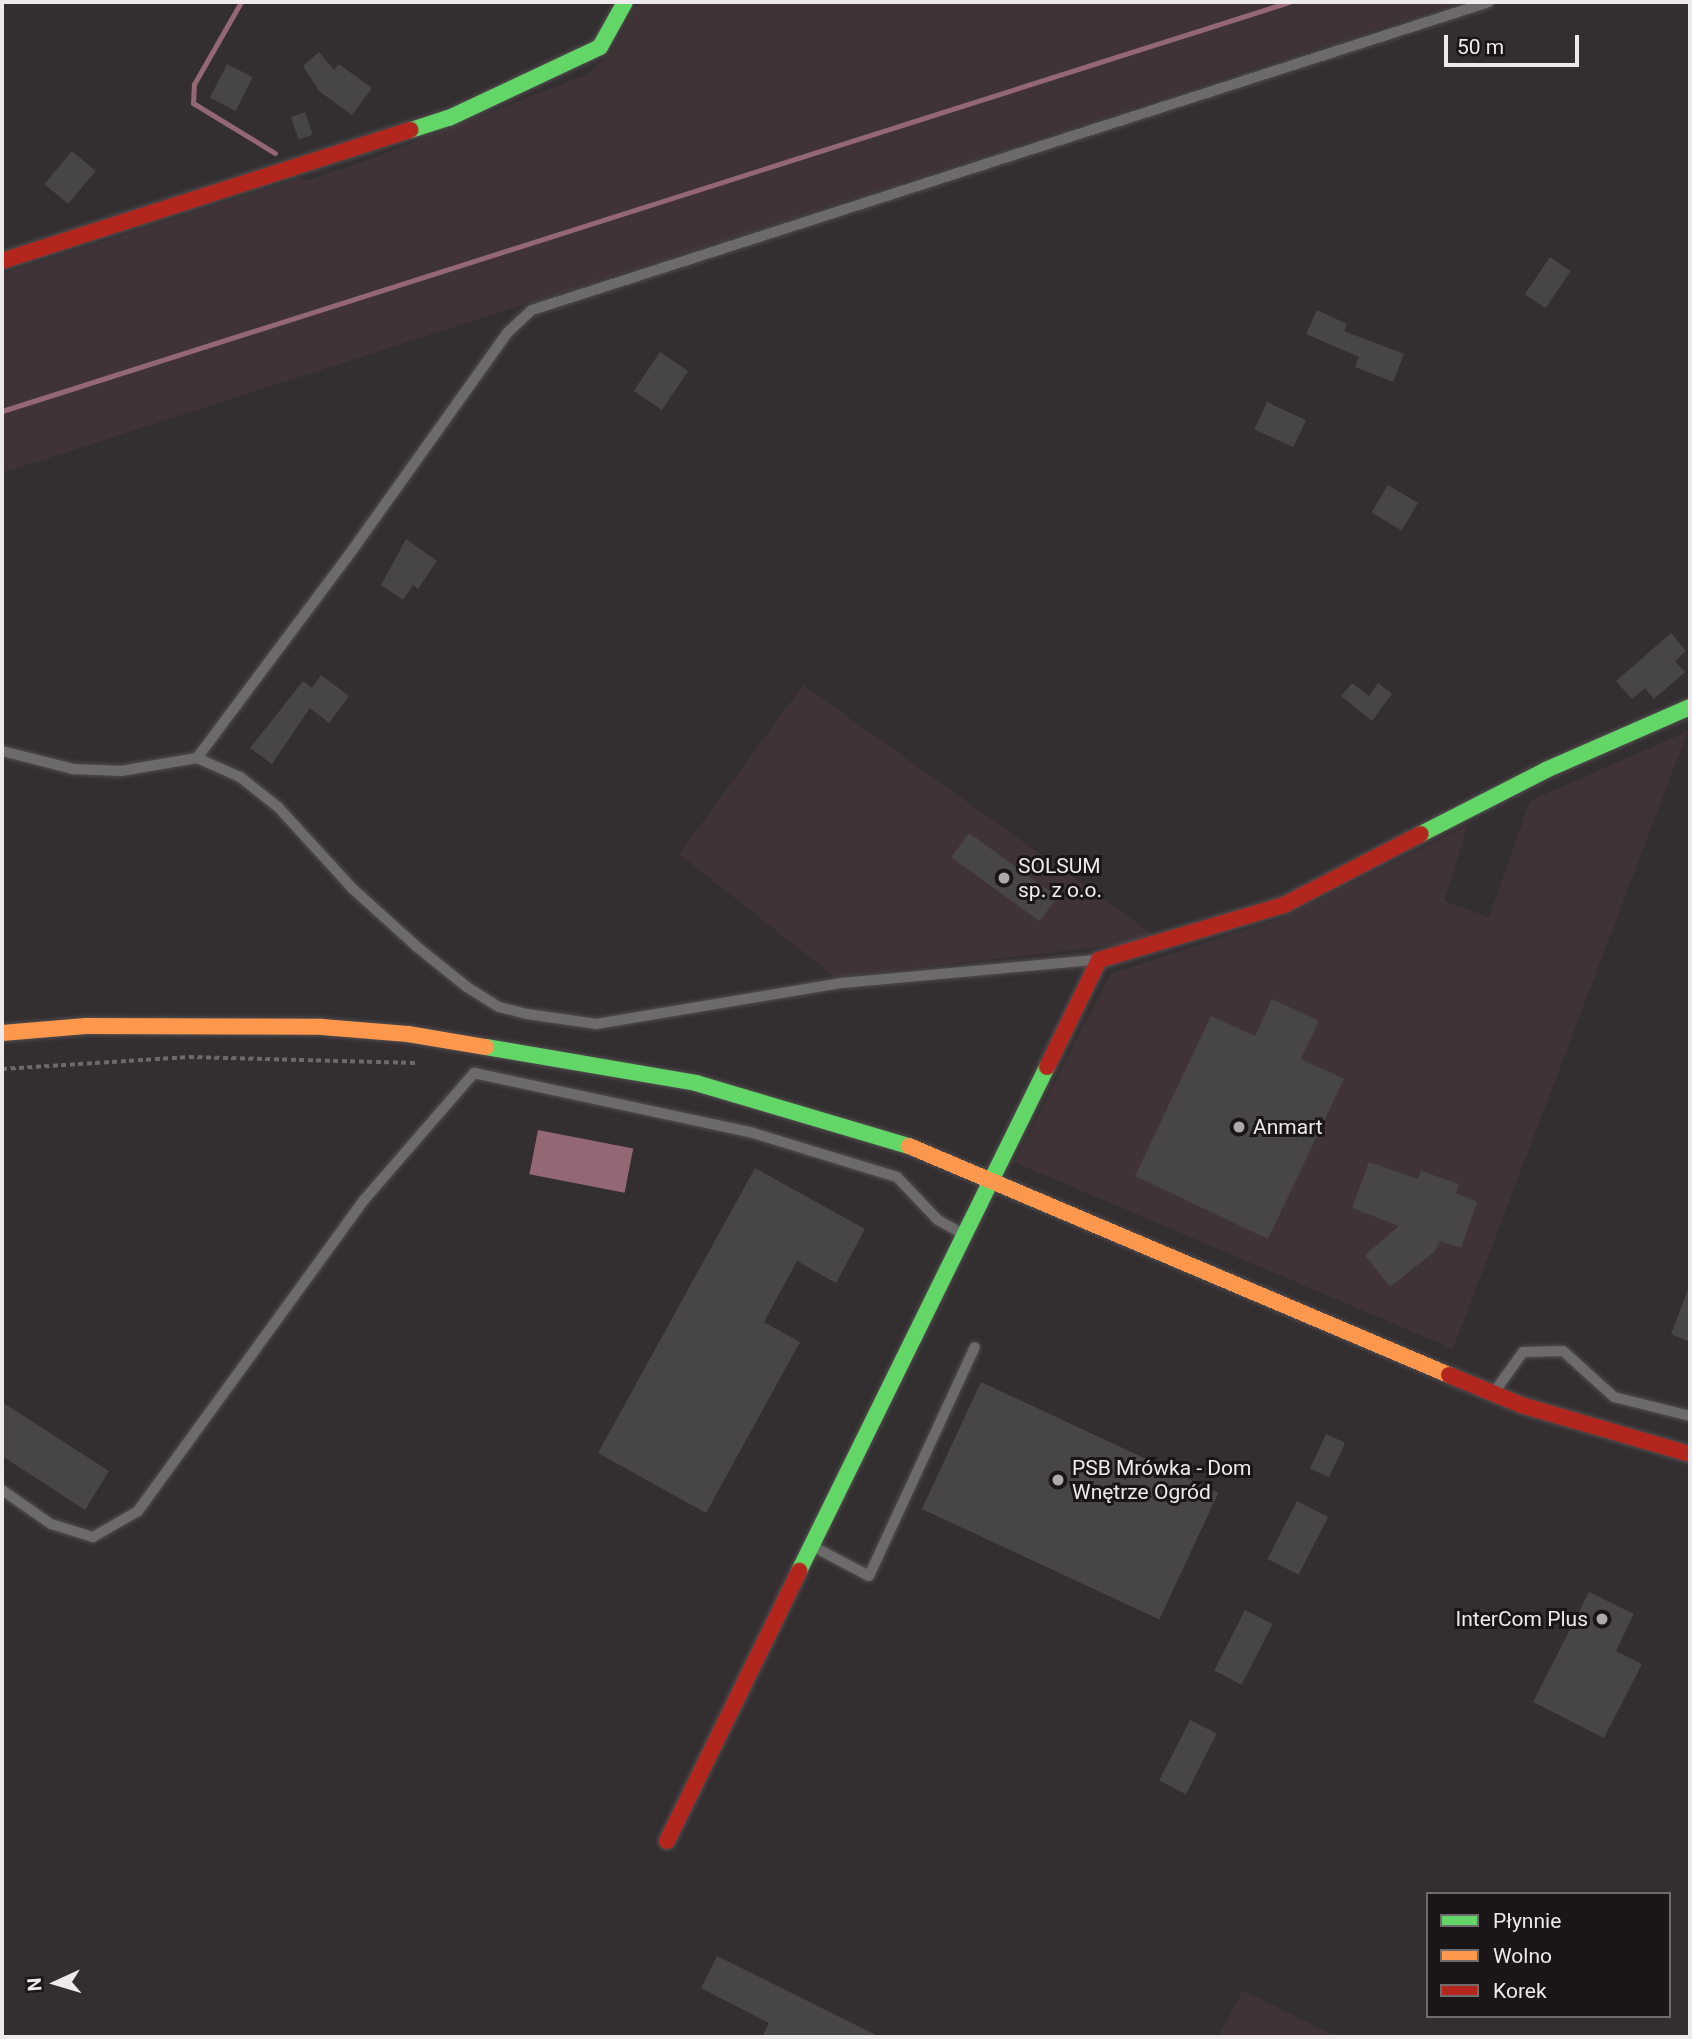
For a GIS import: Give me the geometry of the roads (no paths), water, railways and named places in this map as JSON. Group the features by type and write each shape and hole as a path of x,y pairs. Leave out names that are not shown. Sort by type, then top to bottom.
{"street":[{"path":"2,261 449,118 600,47 625,2"},
{"path":"667,1840 1099,960 1284,905 1536,774 1690,707"},
{"path":"2,1033 226,1024 408,1034 696,1083 896,1140 991,1177 1493,1394 1690,1454"}],"lane":[{"path":"197,758 346,559 507,333 533,310 1489,2"},
{"path":"2,751 73,769 121,771 197,758 240,777 278,807 353,889 467,987 499,1007 527,1014 596,1024 841,983 1099,960"},
{"path":"2,1490 51,1524 93,1537 138,1511 363,1200 474,1073 754,1133 897,1177 938,1220 964,1234"},
{"path":"811,1546 869,1576 975,1347"},
{"path":"1493,1394 1523,1352 1563,1351 1614,1397 1690,1416"}],"waterway":[{"path":"241,2 194,84 193,103 275,153"},
{"path":"2,411 1289,2"}],"place":[{"name":"SOLSUM sp. z o.o.","path":"1004,878"},
{"name":"Anmart","path":"1239,1127"},
{"name":"PSB Mrówka - Dom Wnętrze Ogród","path":"1058,1480"},
{"name":"InterCom Plus","path":"1602,1619"}]}
